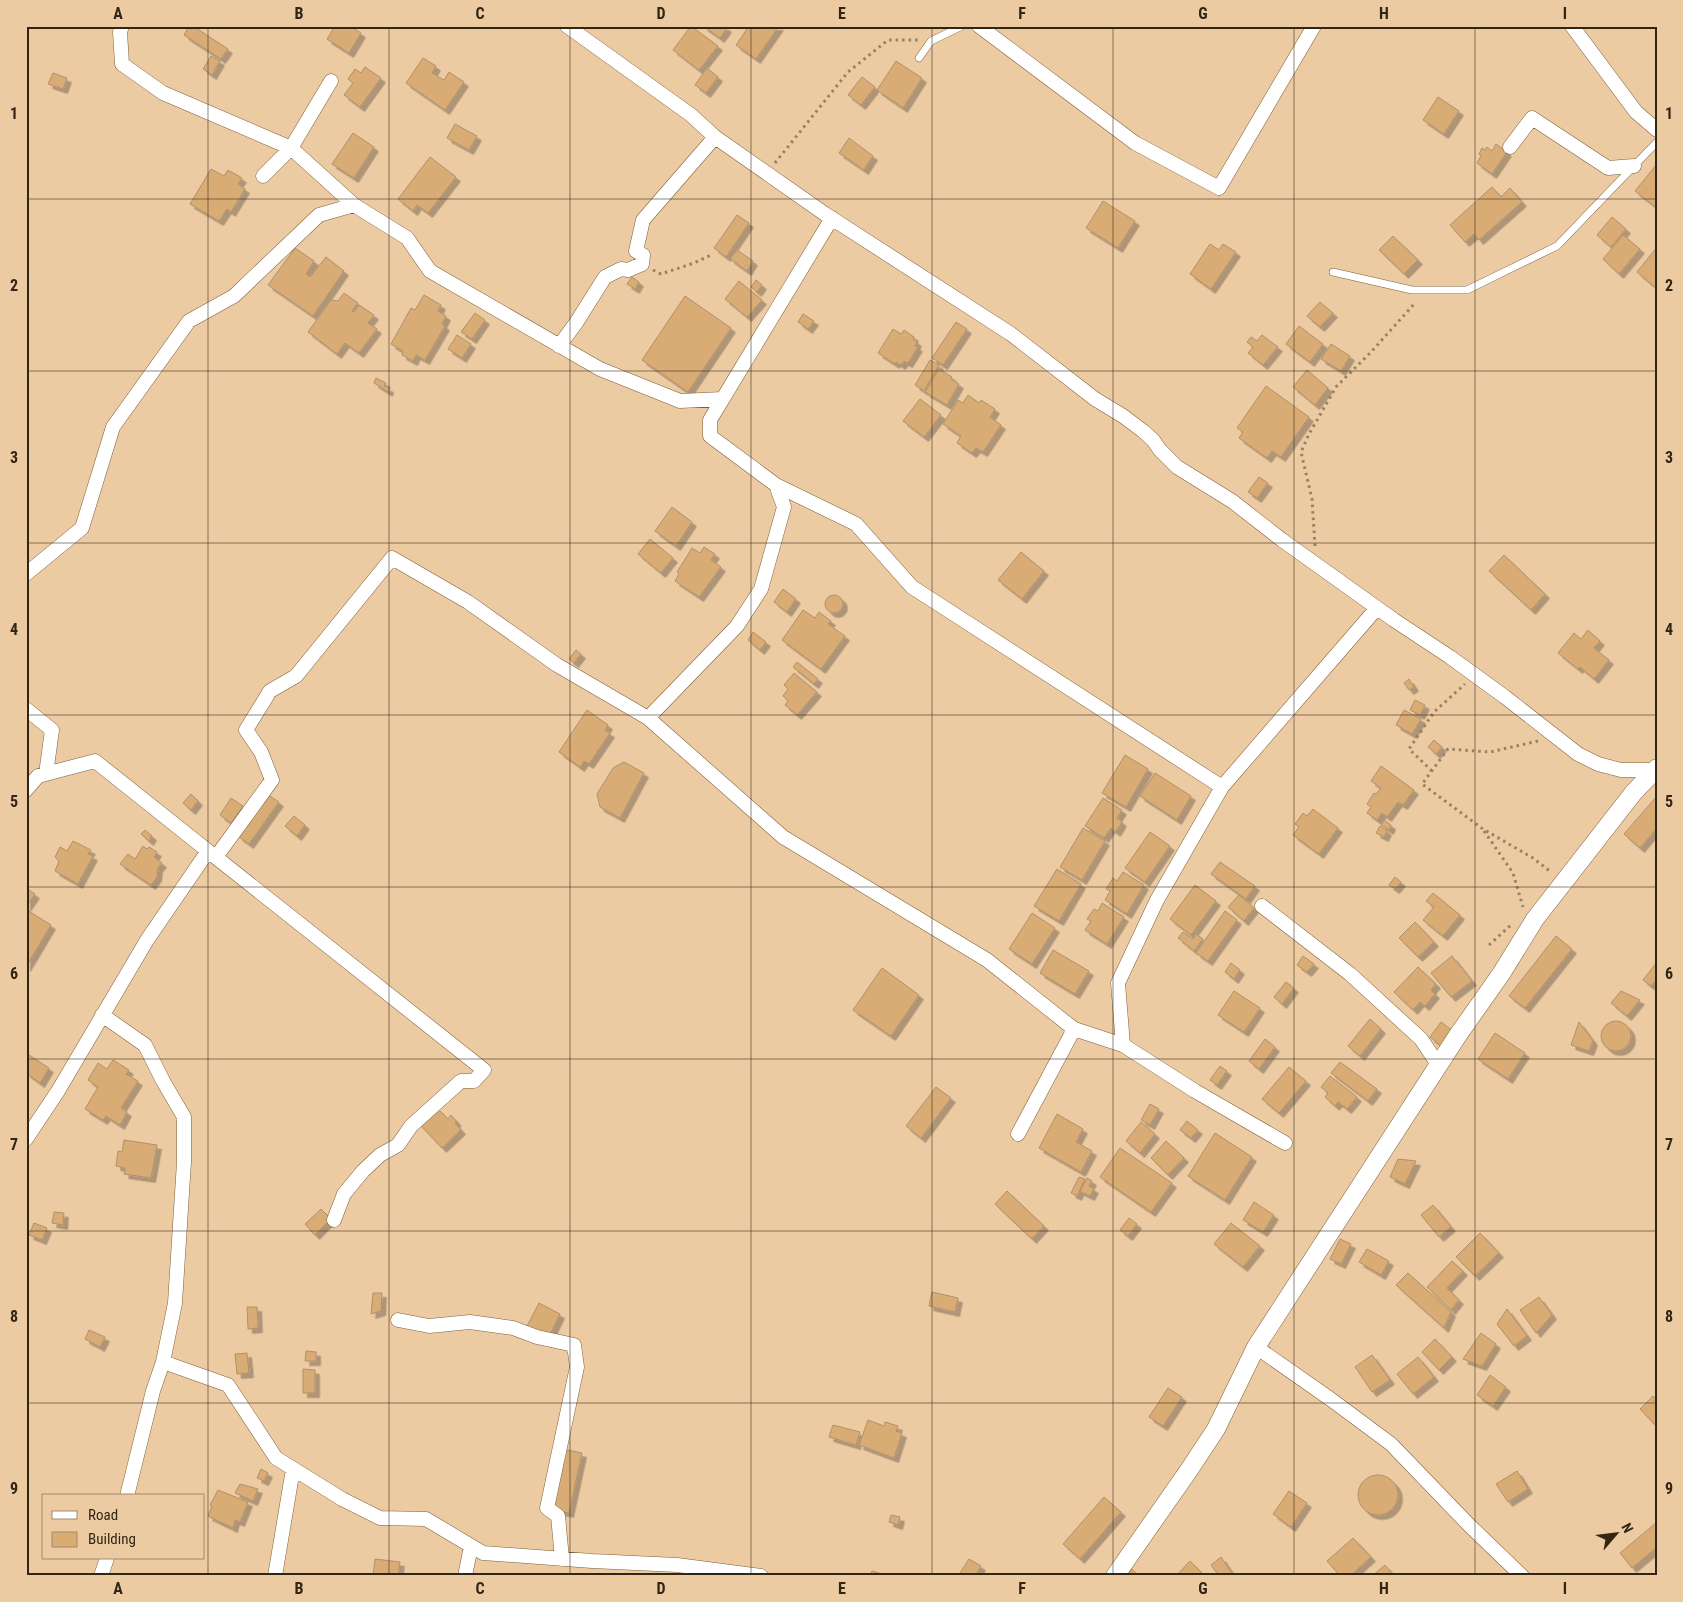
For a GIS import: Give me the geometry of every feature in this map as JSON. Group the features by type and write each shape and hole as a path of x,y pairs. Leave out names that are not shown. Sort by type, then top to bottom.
{"street":[{"path":"122,26 120,32 122,64 163,93 291,148 354,205 407,238 430,271 600,369 680,402 722,399"},
{"path":"567,26 691,115 716,137 767,173 832,218 1011,334 1095,399 1143,431 1177,467 1232,501 1377,608 1475,675 1578,754 1598,764 1621,770 1656,769"},
{"path":"979,26 1135,143 1220,188 1314,26"},
{"path":"1572,26 1636,112 1657,130"},
{"path":"263,176 291,148 331,81"},
{"path":"1510,146 1532,118 1608,168 1634,166"},
{"path":"559,346 576,324 604,278 620,269 628,270 642,264 643,255 636,251 643,220 716,137"},
{"path":"26,574 82,528 113,427 189,321 234,296 319,215 354,205"},
{"path":"832,218 710,420 710,436 776,485 856,524 912,587 1222,788"},
{"path":"648,718 737,626 761,589 784,507 776,485"},
{"path":"26,1139 58,1091 147,940 212,854 272,780 261,752 246,730 270,691 296,676 392,558 468,602 557,665 648,718 783,837 988,960 1074,1029 1123,1045 1195,1092 1285,1143"},
{"path":"1123,1045 1118,983 1157,900 1222,788 1377,608"},
{"path":"26,709 52,730 46,774"},
{"path":"26,790 38,776 95,761 484,1070 474,1081 461,1081 411,1126 398,1146 380,1155 363,1171 344,1194 334,1220"},
{"path":"1115,1576 1190,1470 1216,1429 1256,1348 1535,919 1634,792 1656,769"},
{"path":"1621,770 1634,792"},
{"path":"1262,906 1350,974 1422,1039 1439,1066"},
{"path":"102,1015 145,1045 184,1117 184,1162 176,1303 163,1362 153,1391 127,1494"},
{"path":"1018,1134 1074,1029"},
{"path":"398,1320 430,1326 470,1322 513,1328 536,1337 574,1345 577,1368 547,1508 558,1516 562,1559"},
{"path":"1256,1348 1329,1398 1391,1444 1470,1526 1522,1576"},
{"path":"163,1362 228,1386 276,1458 342,1499 380,1518 426,1519 483,1553 677,1565 761,1576"},
{"path":"275,1576 293,1469"},
{"path":"465,1576 471,1546"},
{"path":"101,1576 106,1560"}],"lane":[{"path":"920,58 931,40 962,26"},
{"path":"1333,272 1412,290 1466,290 1557,246 1657,142"}],"path":[{"path":"767,173 848,72 888,40 931,40"},
{"path":"642,264 661,274 711,255"},
{"path":"1316,564 1312,499 1301,452 1336,387 1372,352 1426,290"},
{"path":"1432,771 1409,749 1434,712 1475,675"},
{"path":"1550,900 1551,872 1533,858 1482,829 1422,784 1448,749 1490,752 1555,736"},
{"path":"1482,829 1513,873 1524,912"},
{"path":"1489,945 1517,919"}],"building":[{"path":"189,26 193,26 228,49 221,59 184,35"},
{"path":"335,26 350,26 361,33 349,53 327,39"},
{"path":"691,26 718,46 699,70 673,50"},
{"path":"703,26 725,26 727,28 720,38"},
{"path":"749,26 779,26 756,59 736,45"},
{"path":"211,56 220,61 212,75 203,69"},
{"path":"423,58 436,66 432,73 444,80 449,72 464,82 445,110 406,83"},
{"path":"896,61 922,78 903,108 877,90"},
{"path":"365,67 381,78 360,107 344,95 353,83 348,79 355,69 361,73"},
{"path":"707,68 718,77 706,93 695,85"},
{"path":"53,73 67,78 63,89 48,84"},
{"path":"862,77 875,87 861,105 848,95"},
{"path":"1438,97 1459,111 1444,134 1423,120"},
{"path":"455,124 477,136 469,150 447,138"},
{"path":"353,133 374,147 354,178 332,164"},
{"path":"849,138 873,156 864,170 839,153"},
{"path":"1496,144 1507,152 1492,174 1477,163 1481,156 1479,154 1482,148 1485,150 1487,147 1492,151"},
{"path":"430,157 456,177 428,213 417,205 413,211 398,199"},
{"path":"1657,164 1657,208 1635,191"},
{"path":"211,169 224,176 228,170 242,178 238,184 245,189 231,212 227,209 219,221 190,204"},
{"path":"1492,187 1501,197 1510,188 1522,202 1479,240 1474,234 1465,242 1450,225"},
{"path":"1103,201 1135,221 1118,248 1086,228"},
{"path":"737,215 749,223 726,257 714,248"},
{"path":"1612,217 1626,229 1611,247 1597,235"},
{"path":"1623,235 1640,249 1619,274 1603,259"},
{"path":"1393,236 1418,260 1404,274 1379,250"},
{"path":"1210,244 1219,250 1223,244 1236,252 1211,289 1190,274"},
{"path":"1657,247 1657,289 1637,272"},
{"path":"295,248 314,261 306,274 310,277 326,257 344,271 313,316 268,285"},
{"path":"737,250 753,261 747,271 730,259"},
{"path":"632,277 639,282 635,289 627,284"},
{"path":"756,280 762,285 757,292 751,287"},
{"path":"739,281 762,300 747,317 725,299"},
{"path":"344,293 358,303 352,311 354,312 359,305 374,315 368,323 377,329 359,353 345,343 337,354 308,332 331,300 338,301"},
{"path":"424,295 441,305 438,311 446,316 442,324 445,326 425,360 416,355 413,361 402,355 403,351 391,344 411,308 415,310"},
{"path":"685,296 731,328 688,392 642,360"},
{"path":"1320,302 1333,313 1320,327 1307,316"},
{"path":"475,313 485,320 472,339 461,332"},
{"path":"803,314 814,321 808,329 798,322"},
{"path":"956,322 967,329 943,365 932,358"},
{"path":"1299,326 1323,344 1310,362 1286,344"},
{"path":"893,329 901,334 904,330 914,337 913,339 917,342 915,346 918,347 908,363 904,361 901,365 896,362 895,364 878,353"},
{"path":"457,335 471,344 462,358 448,349"},
{"path":"1262,335 1278,347 1263,365 1248,353 1253,347 1247,342 1251,337 1257,341"},
{"path":"1331,344 1350,356 1341,371 1321,359"},
{"path":"930,360 939,365 924,391 915,385"},
{"path":"939,369 959,384 947,405 925,392"},
{"path":"1307,370 1328,388 1315,405 1293,387"},
{"path":"376,378 386,383 384,386 389,388 388,392 374,383"},
{"path":"1266,386 1309,417 1281,457 1272,451 1267,458 1239,438 1243,432 1237,428"},
{"path":"968,395 979,403 981,400 995,409 990,417 1001,425 983,452 976,448 972,453 957,443 961,436 943,424 958,400 963,403"},
{"path":"920,399 941,415 924,437 903,421"},
{"path":"1259,477 1268,483 1257,498 1248,492"},
{"path":"672,507 692,522 676,546 655,531"},
{"path":"650,539 673,558 661,573 638,554"},
{"path":"704,547 715,554 711,560 721,567 699,597 675,581 679,574 677,572 692,548 700,553"},
{"path":"1021,552 1044,571 1022,599 998,580"},
{"path":"1504,555 1545,594 1531,610 1489,571"},
{"path":"783,589 796,599 787,612 774,602"},
{"path":"834,595 840,598 843,604 840,610 834,613 828,610 825,604 828,598"},
{"path":"803,610 815,618 819,612 831,621 828,624 845,636 821,669 782,640"},
{"path":"1588,630 1600,641 1594,648 1609,660 1594,679 1580,667 1578,669 1558,653 1574,633 1581,639"},
{"path":"753,632 766,642 760,650 748,640"},
{"path":"576,650 581,654 574,663 569,659"},
{"path":"797,662 818,679 814,684 793,667"},
{"path":"794,673 817,692 797,715 785,705 788,701 783,696 788,689 784,685"},
{"path":"1409,679 1414,687 1409,690 1404,683"},
{"path":"1415,700 1425,705 1420,715 1410,710"},
{"path":"587,710 608,725 605,730 610,733 589,764 584,761 580,767 559,752"},
{"path":"1404,710 1421,719 1412,734 1396,725"},
{"path":"1434,740 1442,747 1436,754 1428,747"},
{"path":"1125,755 1148,769 1126,807 1102,793"},
{"path":"624,762 644,773 620,818 600,807 597,794 613,768"},
{"path":"1381,766 1414,790 1403,805 1398,802 1387,817 1382,813 1377,820 1367,813 1371,807 1367,804 1374,793 1376,794 1381,788 1371,781"},
{"path":"1155,773 1191,796 1177,820 1140,796"},
{"path":"191,794 198,801 191,810 183,803"},
{"path":"267,794 279,802 249,844 238,836"},
{"path":"1657,796 1657,828 1640,848 1624,834"},
{"path":"231,798 243,806 231,823 220,815"},
{"path":"1103,798 1122,810 1117,818 1122,822 1116,832 1111,828 1104,838 1085,826"},
{"path":"1313,809 1338,828 1319,854 1293,835 1299,827 1295,824 1303,813 1307,816"},
{"path":"294,816 305,825 297,836 285,826"},
{"path":"1384,820 1391,825 1389,830 1381,825"},
{"path":"1380,826 1387,831 1384,837 1376,833"},
{"path":"1083,828 1105,841 1082,880 1060,867"},
{"path":"145,830 152,836 149,841 141,834"},
{"path":"1150,832 1170,846 1145,882 1125,868"},
{"path":"73,841 91,850 88,854 93,856 78,884 55,871 59,861 55,857 60,847 67,851"},
{"path":"143,846 157,852 154,857 162,863 158,868 157,877 151,885 120,864 128,854 135,859"},
{"path":"1220,862 1255,886 1246,899 1211,874"},
{"path":"1057,869 1081,884 1059,921 1034,906"},
{"path":"1123,872 1144,885 1127,914 1105,900 1110,891 1106,889 1113,878 1117,881"},
{"path":"1395,877 1401,882 1395,889 1389,885"},
{"path":"1195,885 1216,901 1191,935 1170,919"},
{"path":"26,888 35,894 26,907"},
{"path":"1433,893 1460,915 1443,936 1423,920 1434,907 1426,901"},
{"path":"1239,895 1254,908 1244,921 1228,907"},
{"path":"1102,903 1124,917 1107,944 1085,930 1091,921 1087,919 1094,909 1098,911"},
{"path":"26,911 51,925 26,967"},
{"path":"1225,911 1237,920 1208,961 1196,953"},
{"path":"1032,913 1055,928 1032,964 1009,949"},
{"path":"1415,922 1434,942 1418,957 1399,938"},
{"path":"1183,932 1193,939 1196,934 1203,939 1194,951 1178,938"},
{"path":"1556,936 1572,949 1525,1008 1509,996"},
{"path":"1053,950 1089,971 1075,994 1040,973"},
{"path":"1303,956 1314,964 1307,972 1297,965"},
{"path":"1452,956 1472,981 1451,997 1431,973"},
{"path":"1657,962 1657,979 1651,986 1643,980"},
{"path":"1231,963 1240,970 1234,979 1225,972"},
{"path":"1418,967 1436,984 1431,990 1435,994 1425,1006 1420,1002 1413,1010 1394,992"},
{"path":"882,968 919,995 891,1036 853,1010"},
{"path":"1286,982 1294,988 1282,1004 1274,997"},
{"path":"1234,991 1260,1008 1244,1032 1218,1015"},
{"path":"1621,991 1640,1000 1627,1016 1611,1003"},
{"path":"1370,1019 1381,1029 1360,1056 1348,1046"},
{"path":"1616,1021 1627,1025 1631,1036 1627,1047 1616,1051 1605,1047 1601,1036 1605,1025"},
{"path":"1441,1022 1453,1031 1441,1046 1430,1037"},
{"path":"1579,1022 1593,1041 1589,1051 1571,1045"},
{"path":"1495,1033 1525,1053 1508,1079 1478,1059"},
{"path":"1265,1039 1275,1047 1259,1069 1249,1061"},
{"path":"26,1053 49,1068 40,1083 26,1073"},
{"path":"113,1060 129,1070 126,1074 138,1081 121,1108 127,1112 120,1125 106,1116 103,1120 85,1109 98,1087 88,1080 98,1063 107,1069"},
{"path":"1340,1062 1377,1089 1368,1101 1331,1073"},
{"path":"1220,1066 1227,1071 1217,1085 1210,1080"},
{"path":"1289,1067 1306,1081 1279,1113 1262,1099"},
{"path":"1330,1076 1357,1097 1347,1109 1338,1102 1335,1106 1325,1097 1328,1093 1321,1087"},
{"path":"936,1087 951,1098 921,1138 906,1126"},
{"path":"1150,1104 1159,1109 1150,1125 1141,1120"},
{"path":"438,1109 448,1119 451,1115 461,1130 442,1148 421,1126"},
{"path":"1057,1114 1083,1129 1076,1142 1092,1151 1081,1172 1039,1148"},
{"path":"1187,1121 1198,1130 1191,1138 1180,1130"},
{"path":"1141,1122 1155,1134 1140,1153 1126,1141"},
{"path":"1215,1133 1252,1157 1225,1200 1188,1176"},
{"path":"124,1140 157,1145 151,1178 124,1174 125,1168 116,1166 118,1151 122,1152"},
{"path":"1166,1141 1184,1158 1168,1175 1151,1158"},
{"path":"1120,1148 1172,1183 1151,1212 1100,1177"},
{"path":"1398,1159 1416,1161 1405,1184 1390,1177"},
{"path":"1079,1177 1085,1179 1077,1196 1071,1193"},
{"path":"1087,1178 1092,1181 1089,1186 1094,1189 1090,1196 1080,1191"},
{"path":"1007,1191 1044,1226 1032,1239 995,1204"},
{"path":"1254,1202 1274,1215 1263,1232 1243,1220"},
{"path":"1433,1205 1451,1227 1439,1237 1421,1215"},
{"path":"321,1209 331,1219 315,1235 305,1224"},
{"path":"54,1212 64,1213 63,1225 52,1223"},
{"path":"1129,1218 1137,1224 1128,1236 1120,1230"},
{"path":"34,1223 47,1228 42,1240 29,1235"},
{"path":"1231,1223 1260,1246 1243,1267 1214,1244"},
{"path":"1480,1233 1499,1253 1475,1276 1456,1257"},
{"path":"1340,1239 1351,1244 1341,1264 1330,1259"},
{"path":"1367,1249 1389,1261 1381,1275 1359,1262"},
{"path":"1452,1261 1463,1271 1447,1288 1459,1300 1451,1310 1427,1287"},
{"path":"1408,1273 1451,1312 1444,1328 1396,1285"},
{"path":"932,1292 958,1298 955,1312 929,1306"},
{"path":"373,1293 382,1293 381,1311 371,1314"},
{"path":"1539,1297 1552,1315 1536,1333 1520,1310"},
{"path":"539,1303 560,1314 549,1337 527,1326"},
{"path":"247,1307 257,1307 258,1328 248,1329"},
{"path":"1507,1309 1527,1336 1514,1346 1497,1324"},
{"path":"89,1330 105,1337 100,1347 85,1339"},
{"path":"1481,1333 1496,1344 1482,1366 1463,1359"},
{"path":"1435,1339 1452,1357 1439,1370 1422,1352"},
{"path":"306,1351 316,1352 316,1361 305,1361"},
{"path":"247,1353 249,1373 237,1374 235,1354"},
{"path":"1372,1355 1390,1380 1372,1392 1355,1367"},
{"path":"1418,1357 1434,1377 1413,1394 1397,1374"},
{"path":"303,1369 315,1370 315,1393 303,1393"},
{"path":"1490,1375 1506,1387 1493,1406 1477,1395"},
{"path":"1168,1388 1182,1397 1163,1426 1149,1417"},
{"path":"1653,1396 1657,1400 1657,1427 1640,1409"},
{"path":"868,1420 884,1426 885,1422 898,1426 896,1431 902,1433 894,1458 859,1445"},
{"path":"833,1425 860,1432 856,1445 829,1437"},
{"path":"563,1449 582,1453 569,1513 550,1509"},
{"path":"261,1469 268,1473 264,1481 257,1478"},
{"path":"1517,1471 1528,1489 1508,1502 1496,1484"},
{"path":"1374,1475 1382,1475 1389,1478 1395,1484 1398,1495 1395,1506 1389,1512 1382,1515 1374,1515 1367,1512 1361,1506 1358,1499 1358,1491 1361,1484 1367,1478"},
{"path":"240,1484 258,1489 253,1501 235,1493"},
{"path":"218,1490 248,1502 240,1522 235,1520 233,1528 208,1516 212,1506 210,1505"},
{"path":"1289,1491 1307,1503 1291,1527 1273,1514"},
{"path":"1104,1497 1121,1512 1080,1559 1063,1544"},
{"path":"891,1515 900,1517 898,1525 889,1522"},
{"path":"1657,1522 1657,1547 1632,1568 1620,1553"},
{"path":"1353,1538 1371,1557 1350,1576 1340,1576 1327,1561"},
{"path":"1221,1557 1234,1576 1219,1576 1211,1565"},
{"path":"375,1559 400,1562 398,1576 373,1576"},
{"path":"969,1559 981,1566 975,1576 958,1576"},
{"path":"1190,1561 1205,1576 1176,1576"},
{"path":"1385,1565 1394,1576 1372,1576"},
{"path":"1132,1569 1139,1576 1126,1576"},
{"path":"872,1571 882,1574 882,1576 870,1576"}]}
